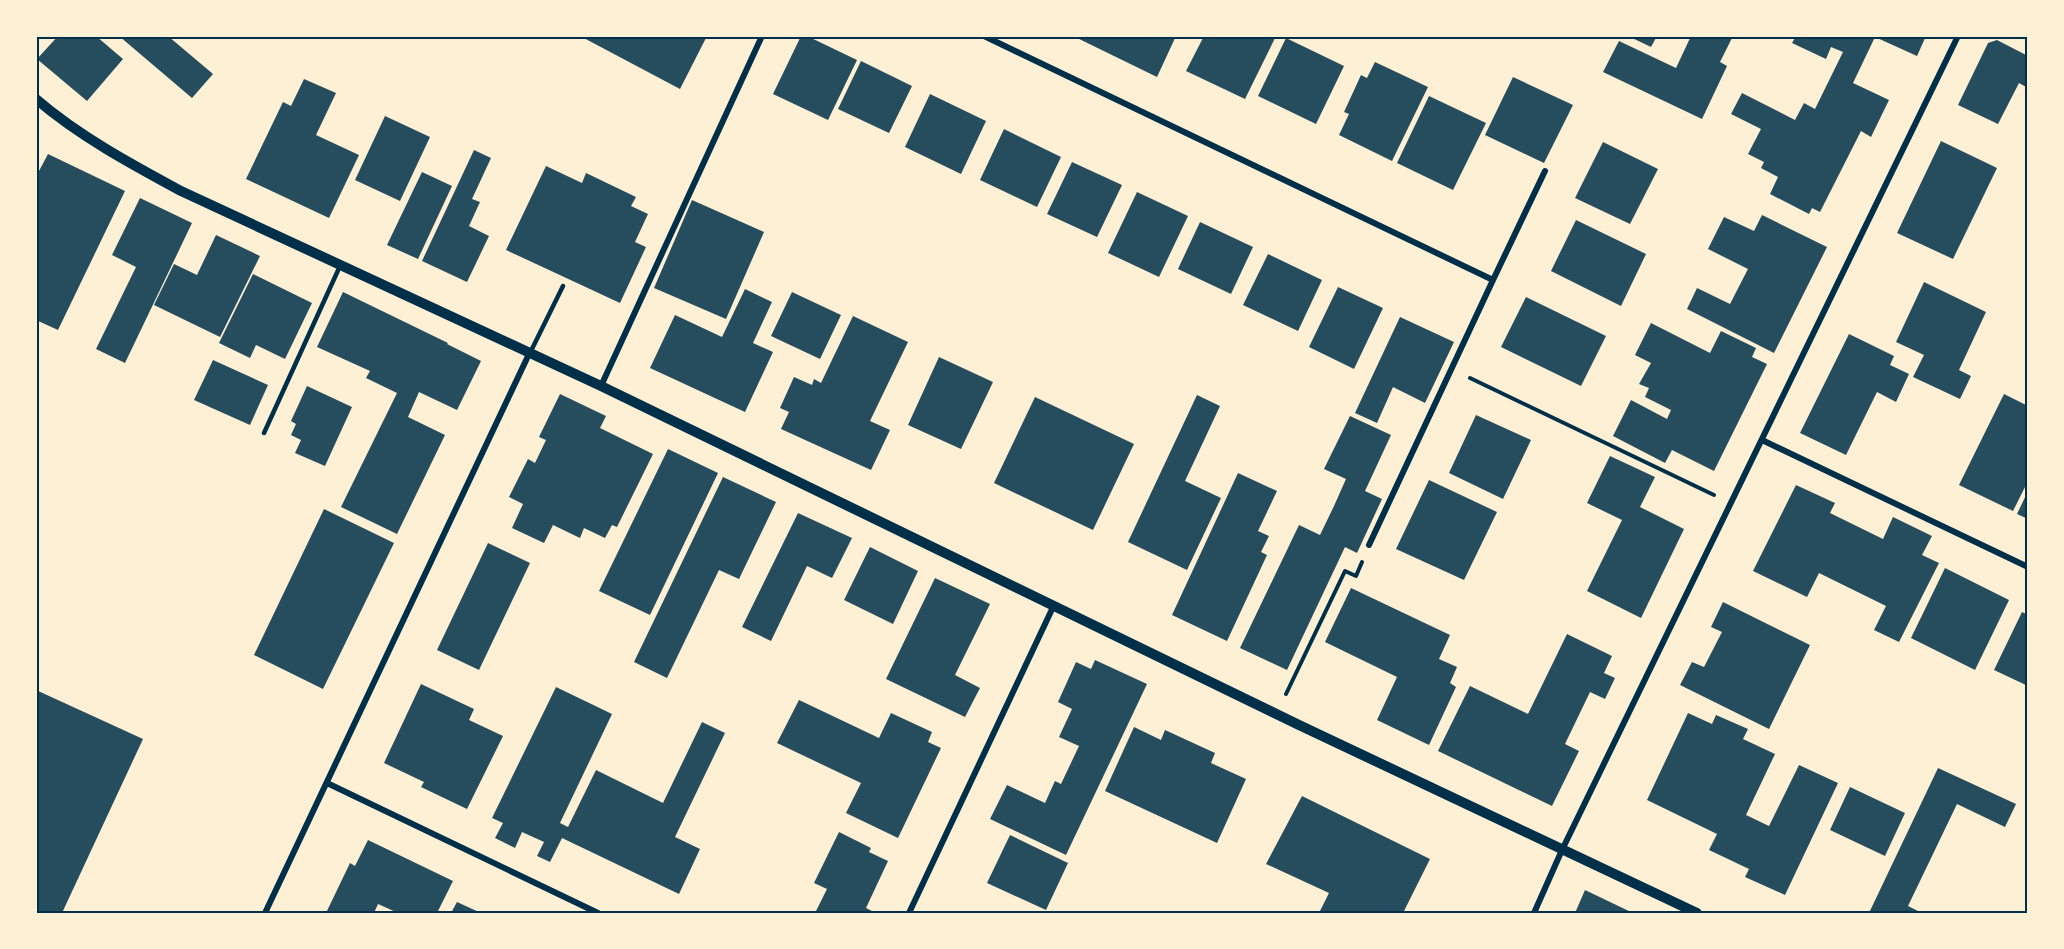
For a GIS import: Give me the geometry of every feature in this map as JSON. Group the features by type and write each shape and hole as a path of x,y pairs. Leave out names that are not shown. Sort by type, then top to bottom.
{"street":[{"path":"600,386 762,36"},
{"path":"984,36 1493,280"},
{"path":"1534,913 1562,850 1958,36"},
{"path":"36,99 51,112 131,164 171,186 600,386 1276,713 1697,913"},
{"path":"1370,545 1545,171"},
{"path":"265,913 529,354"},
{"path":"1762,440 2028,567"},
{"path":"909,913 1053,605"},
{"path":"327,783 598,913"}],"lane":[{"path":"264,433 340,266"},
{"path":"529,354 563,286"}],"path":[{"path":"1452,369 1731,504"},
{"path":"1276,713 1346,571 1356,576 1370,545"}],"building":[{"path":"58,36 96,36 123,59 87,101 37,59"},
{"path":"119,36 168,36 213,74 192,98"},
{"path":"580,36 707,36 680,89"},
{"path":"801,36 807,36 857,60 828,120 773,94"},
{"path":"1073,36 1176,36 1157,77"},
{"path":"1204,36 1276,36 1245,99 1186,71"},
{"path":"1628,36 1657,36 1651,47"},
{"path":"1691,36 1733,36 1720,62 1727,66 1702,119 1603,72 1619,41 1676,68"},
{"path":"1796,36 1926,36 1917,56 1875,37 1853,83 1889,100 1871,137 1861,131 1820,212 1812,208 1809,214 1770,194 1778,177 1761,168 1764,162 1748,154 1761,129 1731,114 1742,93 1795,120 1804,103 1815,109 1843,52 1831,47 1826,59 1792,43"},
{"path":"1286,38 1344,66 1316,124 1258,96"},
{"path":"1997,40 2028,56 2028,83 2026,87 2019,83 1998,124 1958,105 1988,43"},
{"path":"861,61 912,86 889,133 838,109"},
{"path":"1375,62 1428,87 1392,161 1339,135 1349,114 1344,112 1361,75 1367,78"},
{"path":"1513,77 1573,105 1544,163 1485,135"},
{"path":"304,79 336,93 316,135 359,155 329,218 246,179 283,102 291,106"},
{"path":"930,94 986,121 961,174 905,147"},
{"path":"1429,96 1486,123 1453,190 1397,163"},
{"path":"385,116 430,137 400,201 355,180"},
{"path":"1004,129 1061,157 1037,207 980,180"},
{"path":"1941,141 1997,168 1953,259 1897,233"},
{"path":"1603,142 1658,169 1630,224 1575,198"},
{"path":"474,150 491,158 472,199 480,202 469,226 489,236 467,282 422,261"},
{"path":"48,154 125,191 58,330 36,320 36,169 39,171"},
{"path":"1072,162 1122,185 1097,237 1047,214"},
{"path":"546,166 582,183 586,173 636,197 631,206 648,214 635,242 646,247 620,303 506,250"},
{"path":"422,172 452,186 418,259 387,245"},
{"path":"1137,192 1188,216 1159,277 1108,253"},
{"path":"140,198 192,223 125,363 96,349 136,267 112,255"},
{"path":"692,200 764,232 726,319 654,288"},
{"path":"1762,215 1827,247 1774,353 1687,309 1697,288 1730,304 1748,269 1708,249 1724,217 1754,231"},
{"path":"1576,220 1646,254 1621,306 1551,271"},
{"path":"1200,222 1253,247 1231,294 1178,269"},
{"path":"216,235 260,256 220,337 154,305 174,264 197,275"},
{"path":"1268,254 1322,280 1298,331 1243,305"},
{"path":"253,274 312,303 285,359 256,345 250,358 219,343"},
{"path":"1924,282 1986,312 1959,370 1971,376 1960,399 1913,377 1924,355 1896,342"},
{"path":"1338,287 1383,308 1354,369 1309,347"},
{"path":"745,289 772,302 753,343 773,352 745,412 650,368 675,315 722,337"},
{"path":"343,292 481,361 457,410 419,392 408,417 445,435 397,534 341,507 397,393 366,378 370,371 317,347"},
{"path":"792,292 841,315 820,359 771,336"},
{"path":"1526,297 1606,336 1581,386 1501,347"},
{"path":"853,316 908,342 870,421 890,430 871,470 781,429 789,412 780,408 794,377 812,385 814,379 821,383"},
{"path":"1400,317 1454,342 1425,403 1393,387 1377,423 1355,413"},
{"path":"1651,323 1710,353 1721,331 1756,348 1752,357 1767,364 1714,471 1672,450 1665,463 1613,436 1631,400 1667,419 1671,410 1645,397 1649,388 1639,384 1651,363 1635,355"},
{"path":"1849,334 1894,356 1890,365 1909,374 1896,402 1877,392 1846,455 1800,433"},
{"path":"939,357 993,382 961,449 908,425"},
{"path":"213,360 268,385 250,425 194,400"},
{"path":"307,386 352,407 325,466 295,453 301,440 291,435 296,424 291,421"},
{"path":"560,394 606,416 600,428 653,454 617,527 612,525 605,538 584,528 580,538 553,525 544,543 512,528 523,504 509,497 528,459 535,463 546,440 539,437"},
{"path":"2004,394 2028,406 2028,481 2013,511 1959,485"},
{"path":"1197,395 1220,406 1185,481 1221,498 1187,570 1128,542"},
{"path":"1035,397 1134,444 1093,530 994,483"},
{"path":"1476,415 1531,440 1503,499 1449,473"},
{"path":"1350,416 1391,435 1365,491 1382,499 1357,553 1345,547 1287,670 1240,648 1299,525 1320,535 1334,506 1346,479 1324,469"},
{"path":"668,449 718,473 650,615 599,591"},
{"path":"1610,456 1655,477 1640,507 1684,529 1641,618 1587,591 1622,520 1587,503"},
{"path":"1238,473 1277,491 1258,531 1269,536 1261,552 1267,555 1227,641 1172,615"},
{"path":"723,477 776,502 739,579 719,570 667,678 634,662"},
{"path":"1429,480 1497,512 1464,580 1396,549"},
{"path":"1796,485 1835,503 1830,513 1883,539 1893,517 1932,536 1922,555 1939,563 1899,642 1874,630 1886,606 1819,573 1807,597 1753,571"},
{"path":"2028,491 2028,519 2017,514"},
{"path":"324,509 394,543 323,689 254,655"},
{"path":"798,513 852,538 832,578 807,566 771,641 742,627"},
{"path":"488,543 530,563 479,670 437,650"},
{"path":"870,547 918,571 893,624 844,600"},
{"path":"1945,568 2009,600 1975,670 1911,638"},
{"path":"935,578 990,604 955,675 980,688 965,717 886,679"},
{"path":"1351,588 1450,635 1439,659 1457,667 1450,683 1456,687 1429,745 1377,720 1397,677 1325,642"},
{"path":"1723,602 1810,645 1769,729 1680,685 1692,662 1704,667 1722,632 1711,627"},
{"path":"2022,612 2028,615 2028,686 1994,670"},
{"path":"1567,634 1612,656 1604,673 1615,678 1605,699 1590,692 1565,744 1579,751 1552,806 1438,751 1470,686 1528,714"},
{"path":"1095,660 1147,684 1066,855 990,819 1007,785 1045,803 1055,781 1061,784 1079,746 1059,737 1072,709 1058,702 1076,662 1091,669"},
{"path":"421,684 474,709 469,720 503,736 467,809 421,787 424,782 384,763"},
{"path":"556,687 612,714 560,823 568,827 596,770 663,803 702,722 725,733 675,837 700,849 679,894 562,838 550,862 537,856 544,842 522,832 515,848 495,838 503,823 492,818"},
{"path":"36,690 143,739 62,913 36,913"},
{"path":"799,700 879,738 891,713 932,732 928,742 941,748 898,838 846,813 861,783 777,743"},
{"path":"1688,713 1712,724 1716,715 1748,729 1743,739 1775,754 1746,815 1769,826 1799,765 1838,783 1785,895 1745,877 1749,869 1709,850 1717,834 1647,800"},
{"path":"1134,727 1161,740 1165,730 1215,753 1211,763 1246,779 1217,843 1105,791"},
{"path":"1938,768 2016,804 2005,827 1957,804 1908,906 1922,913 1869,913"},
{"path":"1850,787 1905,813 1885,856 1830,830"},
{"path":"1302,796 1430,859 1403,913 1319,913 1329,893 1266,864"},
{"path":"839,832 871,848 869,852 888,861 866,908 876,913 815,913 827,889 814,883"},
{"path":"1010,835 1068,863 1046,910 987,883"},
{"path":"368,840 453,881 437,913 398,913 378,904 374,913 326,913 350,863 355,866"},
{"path":"1585,890 1633,913 1575,913"},
{"path":"457,902 481,913 451,913"}]}
